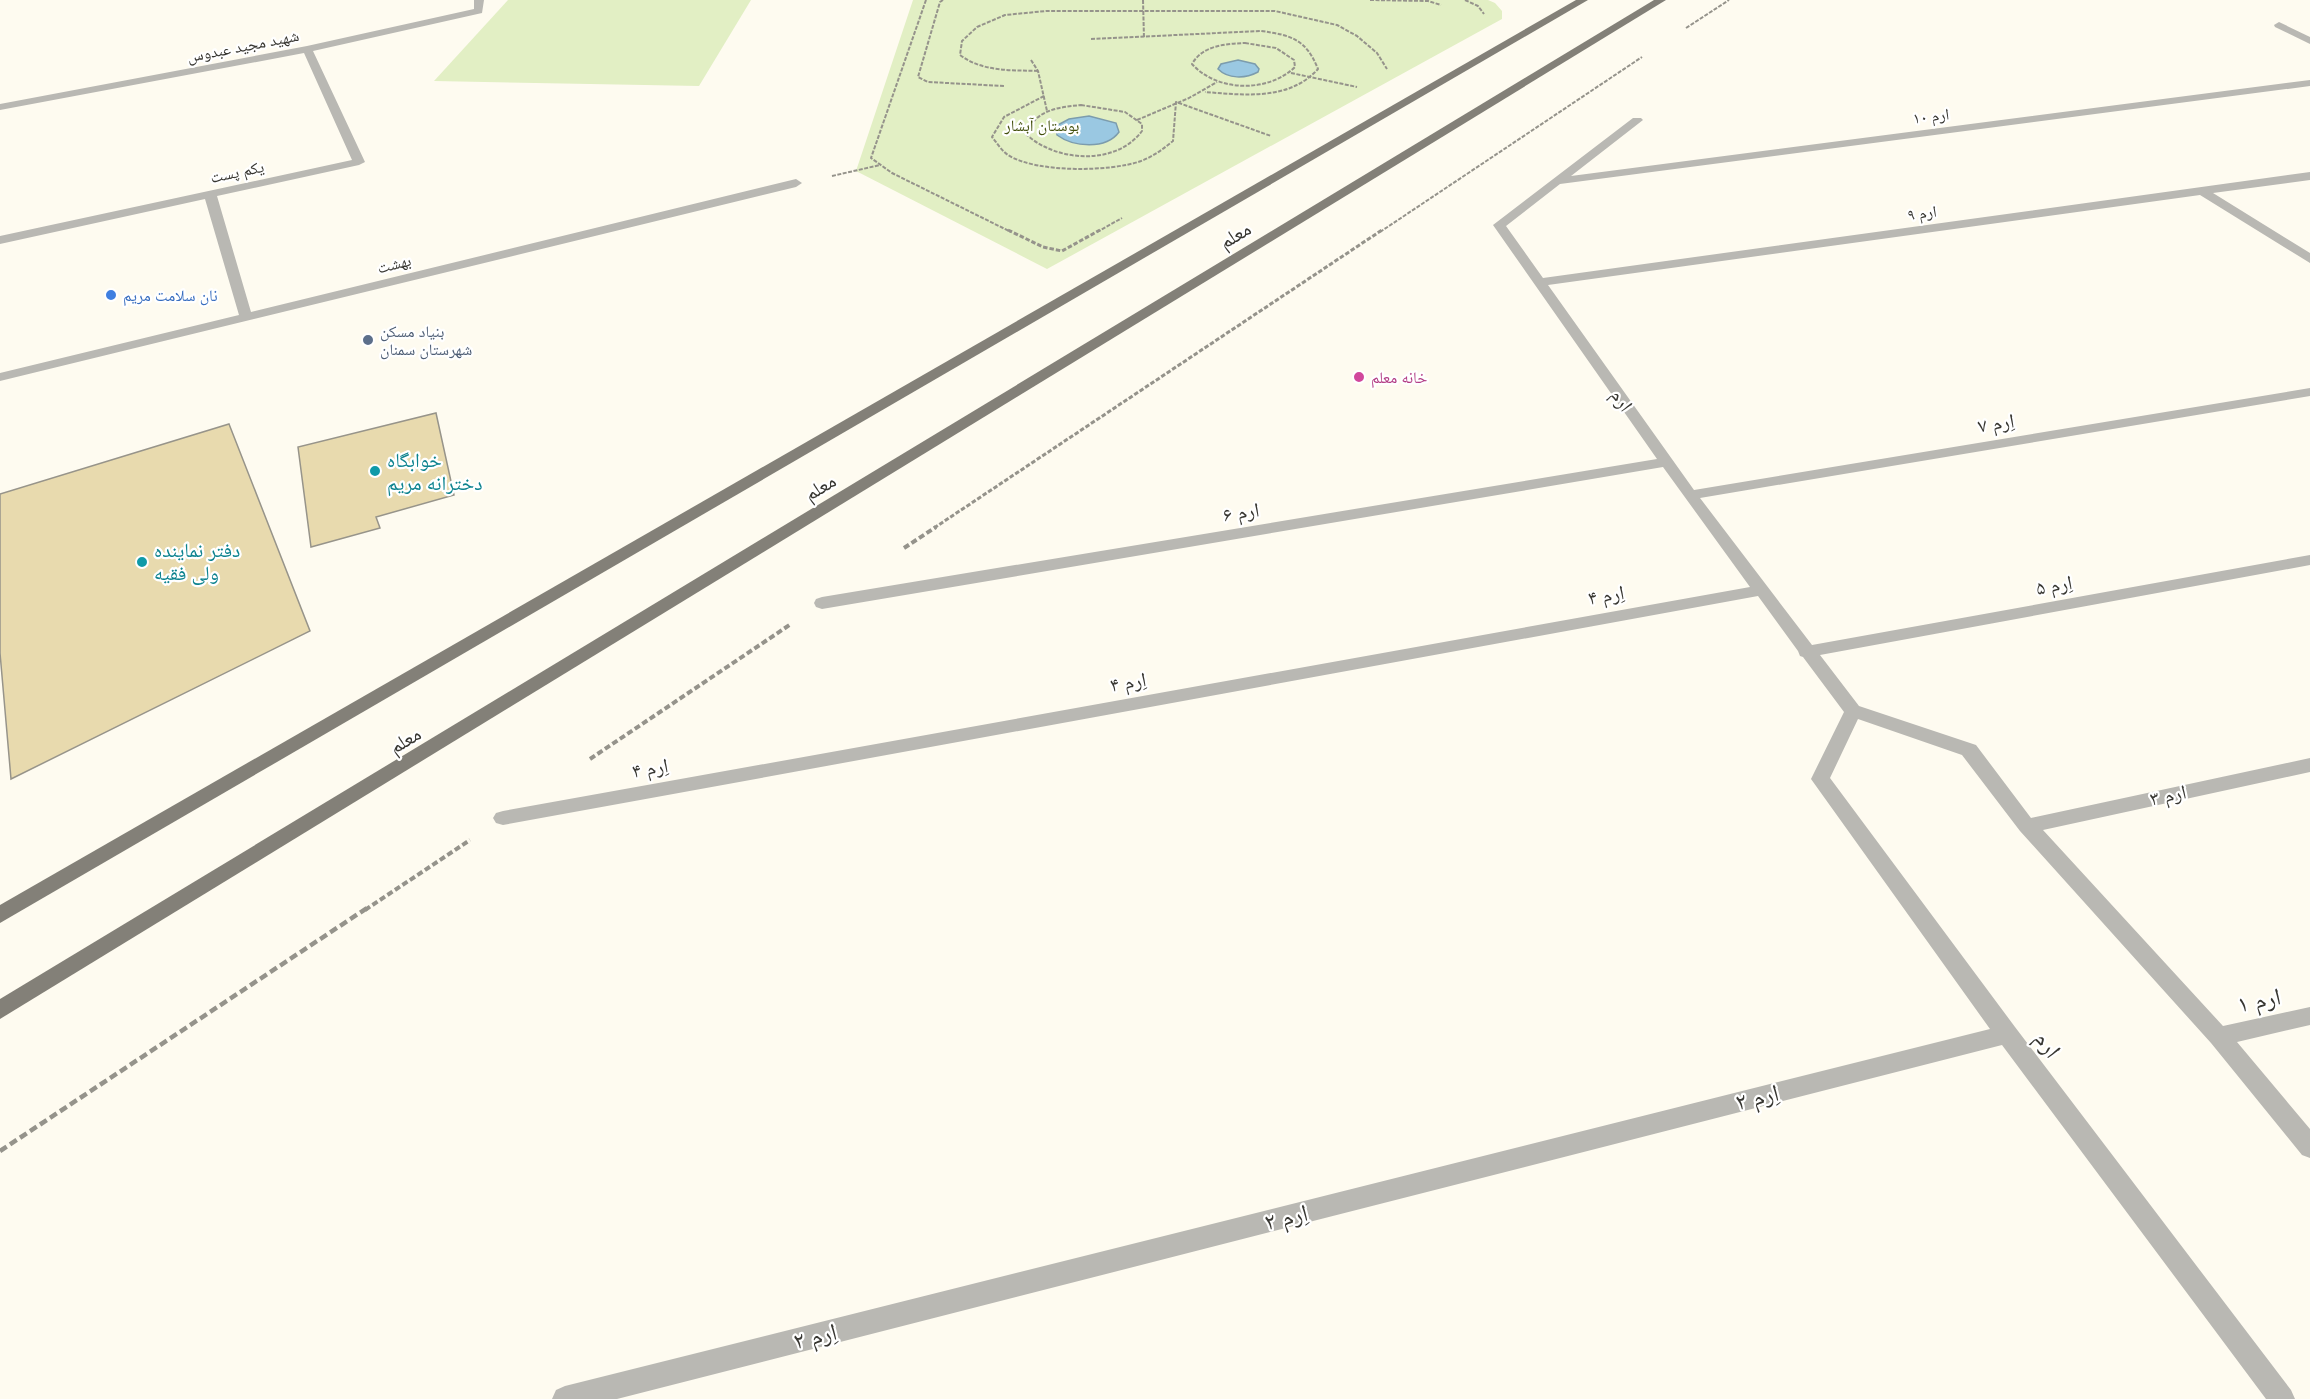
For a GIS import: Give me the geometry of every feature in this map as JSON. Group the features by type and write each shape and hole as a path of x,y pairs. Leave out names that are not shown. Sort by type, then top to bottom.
{"main road":[{"name":"معلم","path":"0,915 1583,0"},
{"name":"معلم","path":"0,1010 1662,0"}],"street":[{"name":"شهید مجید عبدوس","path":"0,107 307,49 479,11 478,0"},
{"path":"2279,25 2310,41"},
{"name":"یکم پست","path":"0,240 359,162 307,49"},
{"name":"ارم ۱۰","path":"1557,182 2310,83"},
{"name":"ارم","path":"1637,120 1499,225 1690,495 1806,652 1853,711 1820,779 2007,1034 2282,1399"},
{"name":"ارم ۹","path":"1538,283 2310,176"},
{"name":"بهشت","path":"0,377 796,183"},
{"path":"2202,191 2310,259"},
{"path":"210,194 246,317"},
{"name":"اِرم ۷","path":"1690,495 2310,392"},
{"name":"ارم ۶","path":"822,603 1666,462"},
{"name":"اِرم ۵","path":"1806,652 2310,560"},
{"name":"اِرم ۴","path":"503,818 1762,590"},
{"path":"1853,711 1969,750 2027,826 2219,1036 2310,1147"},
{"name":"ارم ۳","path":"2027,826 2310,765"},
{"name":"ارم ۱","path":"2219,1036 2310,1016"},
{"name":"اِرم ۲","path":"566,1399 2007,1034"}],"path":[{"path":"926,0 871,158 892,173 1043,247 1062,251 1125,217"},
{"path":"943,0 939,2 918,77 928,82 1004,86"},
{"path":"1143,0 1144,38"},
{"path":"1371,0 1428,1 1441,5"},
{"path":"1465,0 1478,6 1487,19"},
{"path":"1038,71 988,69 969,63 960,55 962,41 977,27 1005,15 1046,11 1275,11 1337,25 1357,36 1377,53 1389,72"},
{"path":"1090,39 1144,38 1241,30 1275,32 1295,39 1309,48 1316,60 1318,69 1313,77 1296,87 1255,95 1205,92"},
{"path":"1229,44 1254,44 1276,48 1294,60 1295,67 1291,74 1281,79 1251,85 1217,82 1204,77 1196,71 1192,64 1195,57 1202,51 1229,44"},
{"path":"1031,60 1038,71 1047,111"},
{"path":"1291,74 1360,88 1351,93"},
{"path":"1137,120 1205,92 1217,82"},
{"path":"1044,96 1004,117 992,136 1008,156 1036,164 1083,169 1125,165 1154,156 1173,141 1176,102"},
{"path":"1176,102 1272,136 1262,142"},
{"path":"1099,105 1128,113 1137,120 1141,127 1140,135 1134,142 1120,149 1083,155 1046,150 1027,135 1028,126 1035,118 1047,111 1064,106 1099,105"},
{"path":"796,183 880,165"}],"green space":[{"path":"508,0 751,0 699,86 434,81"},
{"name":"بوستان آبشار","path":"913,0 1488,0 1495,3 1502,11 1502,19 1047,269 856,171"}],"water":[{"path":"1238,60 1255,64 1259,69 1258,72 1237,77 1227,75 1218,69 1221,64"},
{"path":"1089,116 1116,123 1119,132 1106,142 1089,145 1072,142 1057,135 1056,126 1069,119"}],"building":[{"name":"خوابگاه دخترانه مریم","path":"436,413 454,495 376,517 380,528 311,547 298,447"},
{"name":"دفتر نماینده ولی فقیه","path":"229,424 310,631 11,779 0,653 0,494"}],"place":[{"name":"نان سلامت مریم","path":"111,295"},
{"name":"بنیاد مسکن شهرستان سمنان","path":"368,340"},
{"name":"خانه معلم","path":"1359,377"},
{"name":"خوابگاه دخترانه مریم","path":"375,471"},
{"name":"دفتر نماینده ولی فقیه","path":"142,562"}]}
